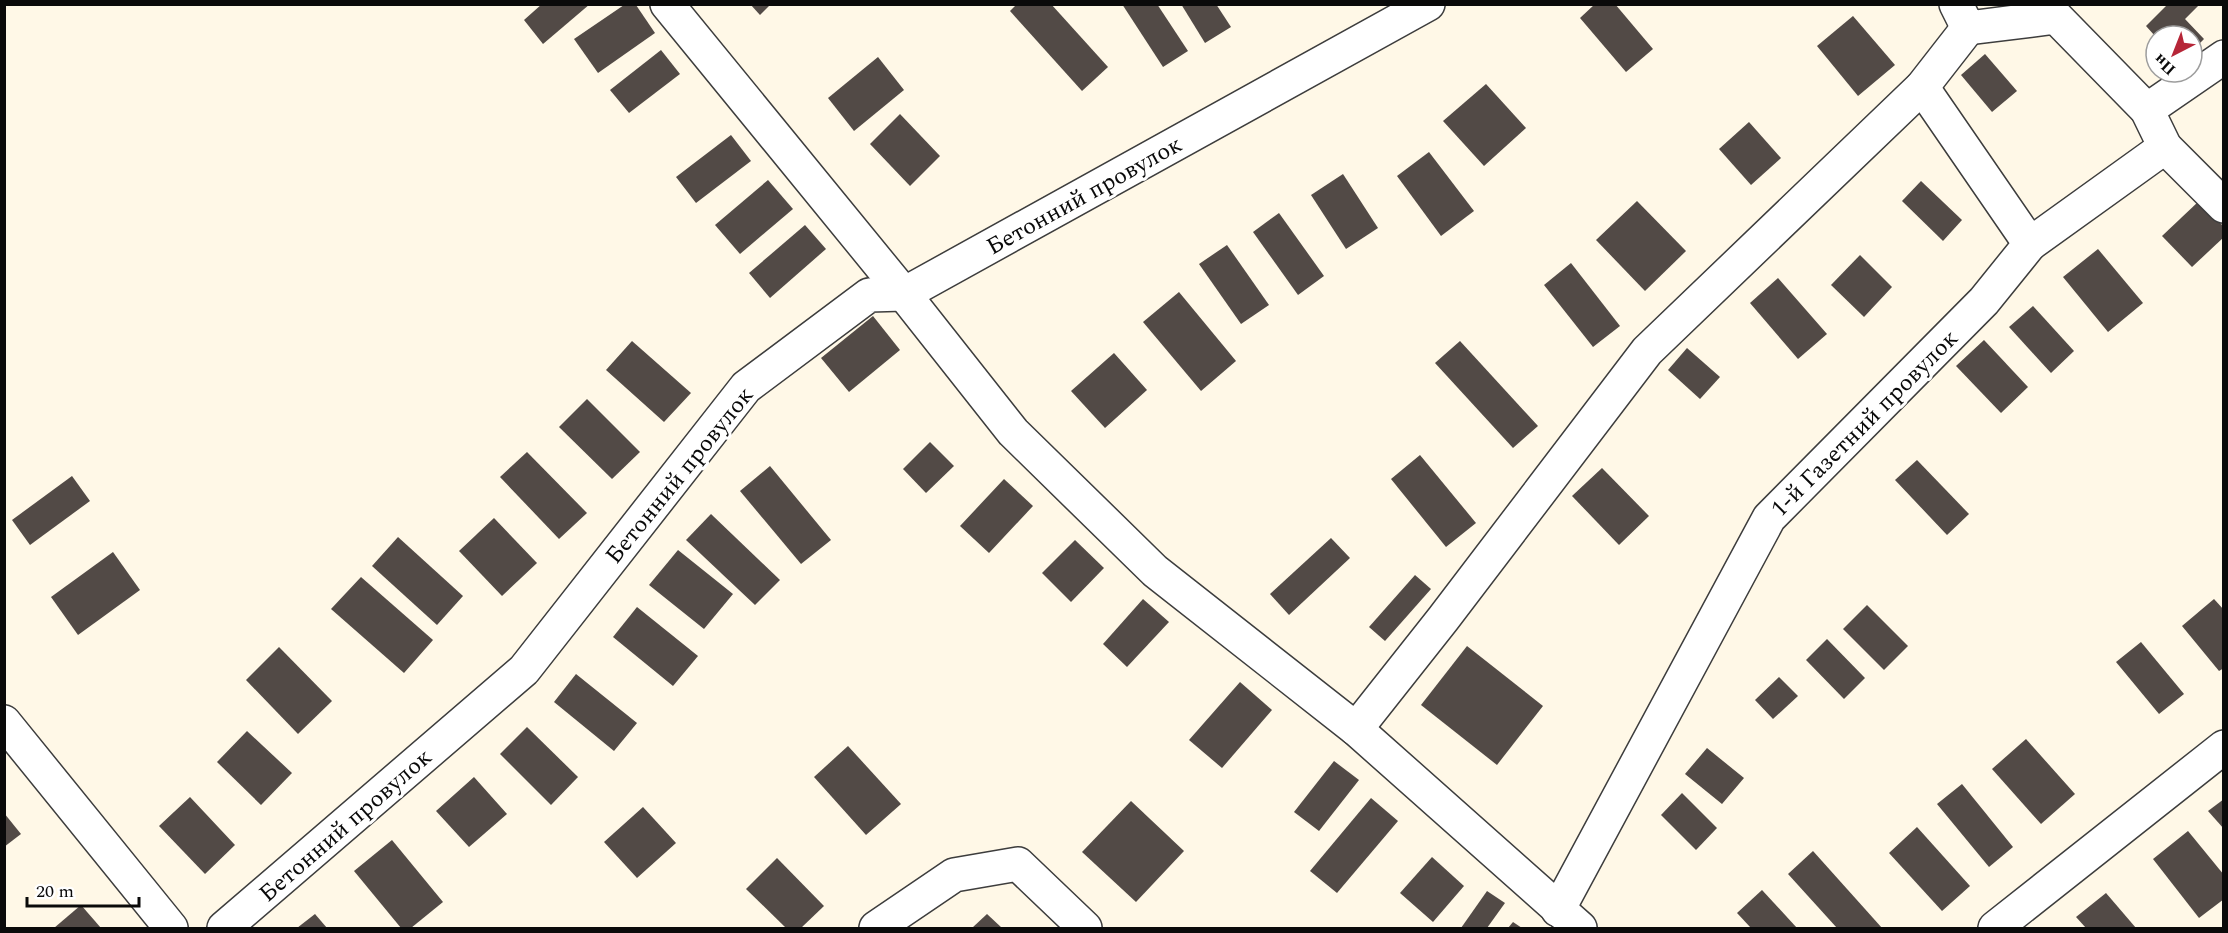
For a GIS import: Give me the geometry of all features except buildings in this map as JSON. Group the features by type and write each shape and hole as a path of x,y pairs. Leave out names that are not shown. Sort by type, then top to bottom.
{"street":[{"path":"667,4 904,294 1013,432 1155,571 1356,729 1569,919"},
{"name":"Бетонний провулок","path":"224,928 524,670 746,387 869,296 904,294 1428,4"},
{"path":"1356,729 1443,619 1647,351 1922,87 1962,16 2061,11 2147,110 2165,147 2223,206"},
{"path":"2147,110 2223,57"},
{"path":"1922,87 2030,244"},
{"name":"1-й Газетний провулок","path":"1569,919 1769,518 1984,301 2030,244 2165,147"},
{"path":"4,722 171,928"},
{"path":"1995,928 2223,747"},
{"path":"876,928 954,875 1018,864 1085,928"}]}
